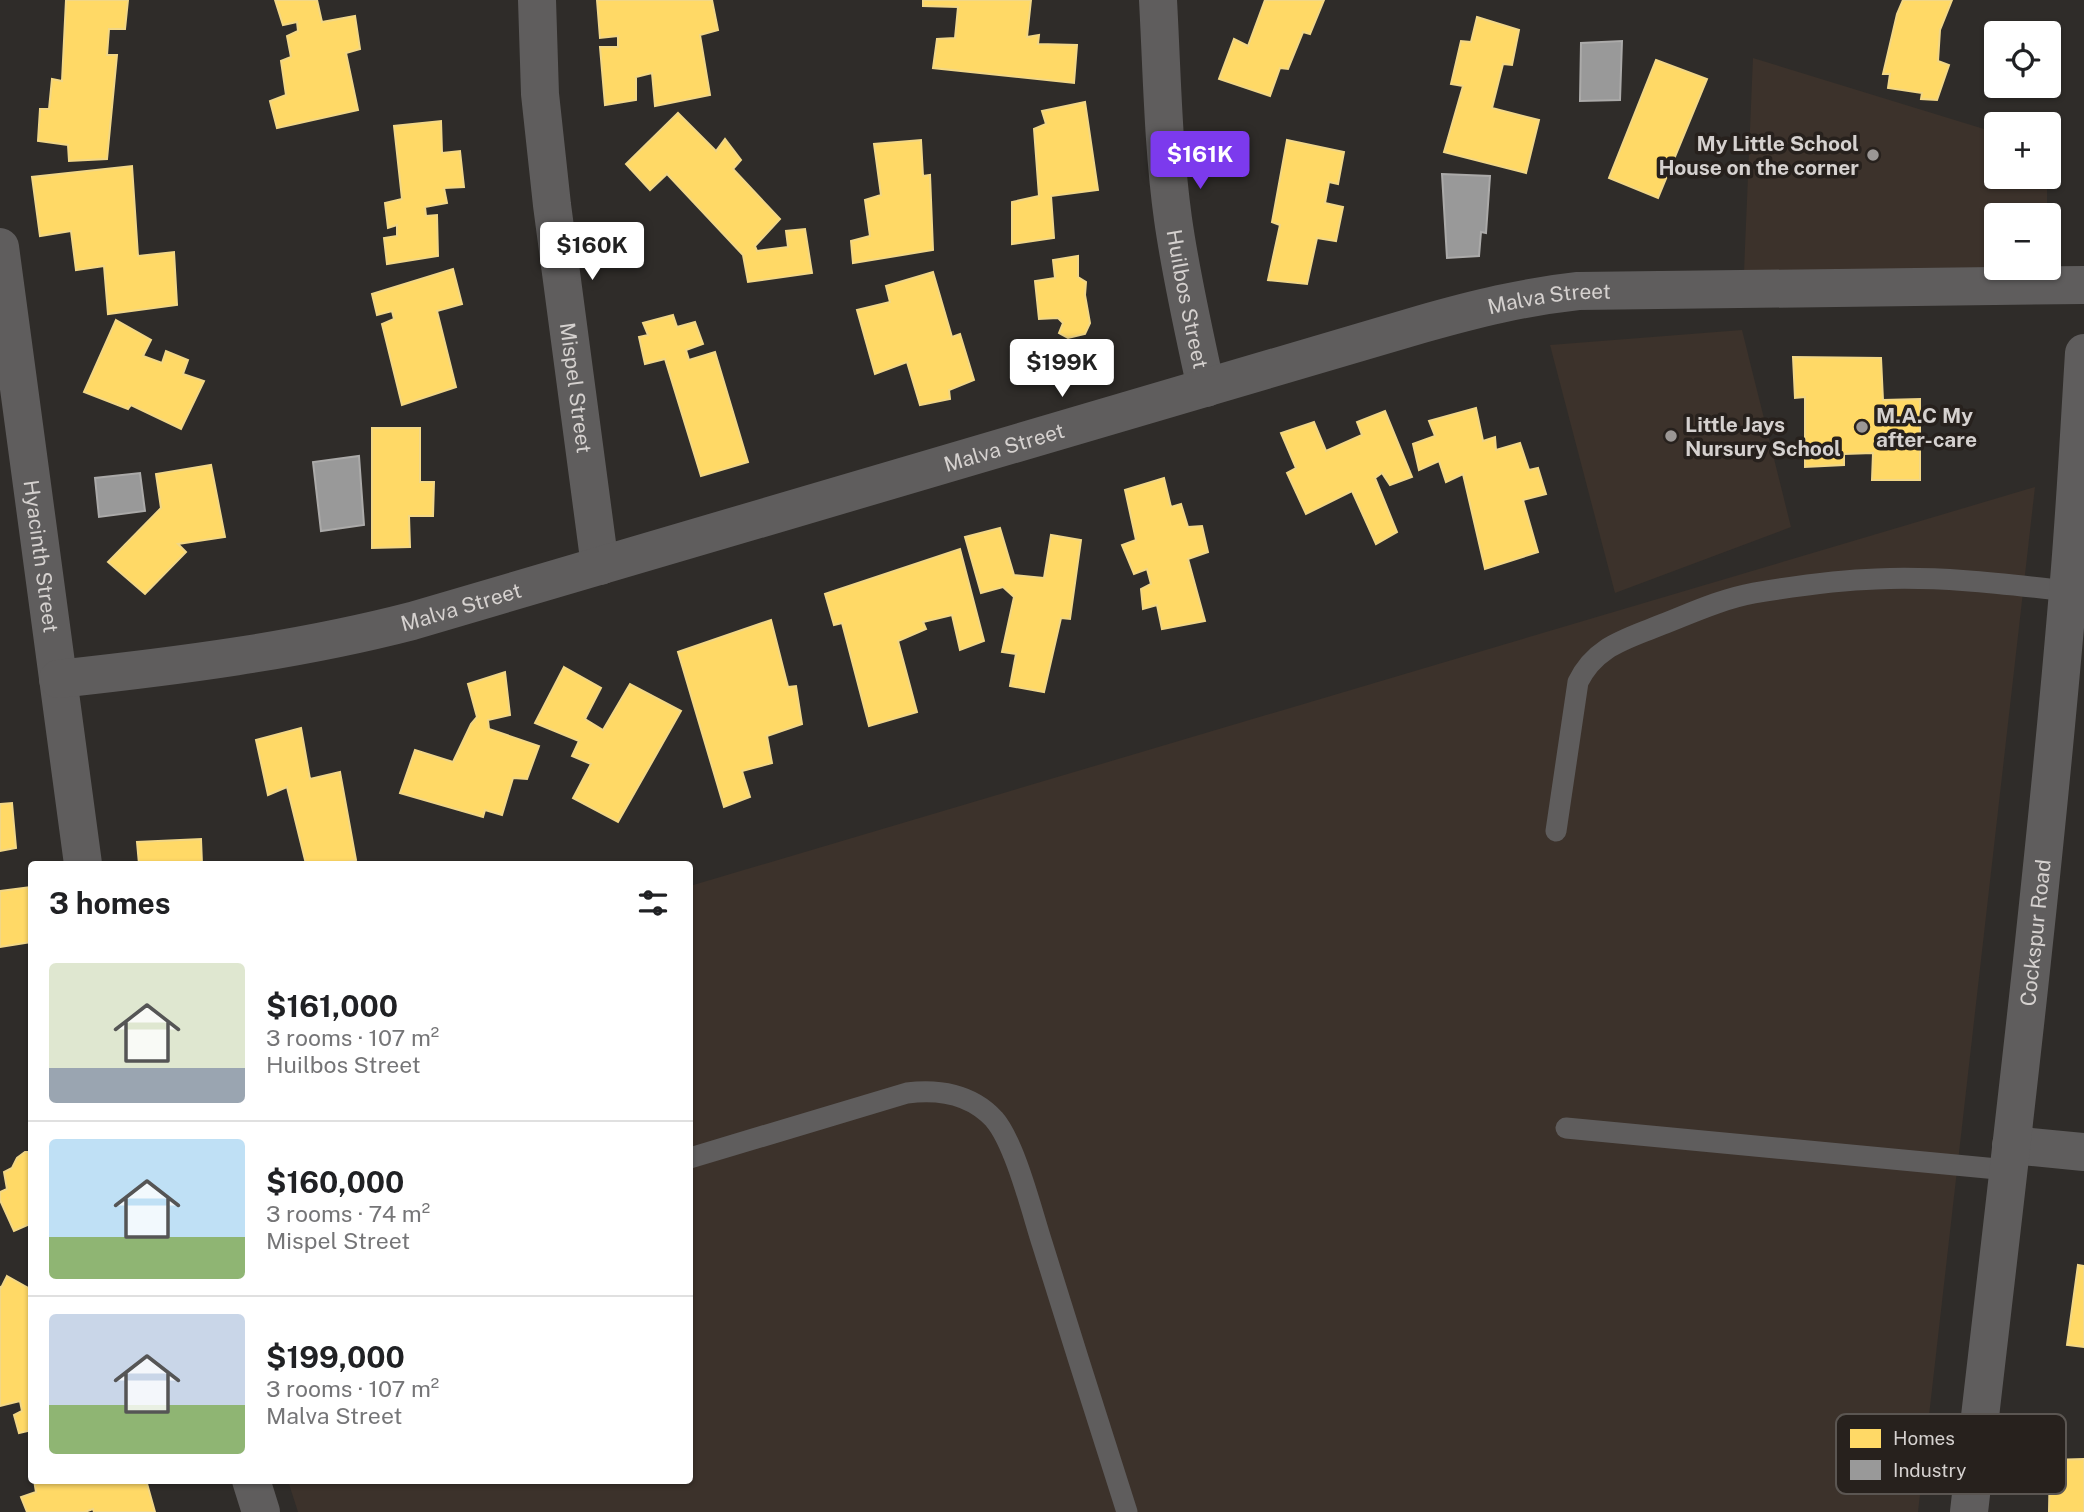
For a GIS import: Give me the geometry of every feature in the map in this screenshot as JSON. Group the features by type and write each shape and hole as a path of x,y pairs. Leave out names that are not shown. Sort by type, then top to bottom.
{"street":[{"name":"Mispel Street","path":"537,0 540,94 550,191 600,566"},
{"name":"Huilbos Street","path":"1158,0 1166,150 1173,219 1206,387"},
{"name":"Hyacinth Street","path":"0,247 83,861"},
{"name":"Malva Street","path":"58,679 266,653 344,639 1479,308 1530,296 1578,291 2084,285"},
{"name":"Cockspur Road","path":"1980,1414 2010,1157 2068,591 2084,353"},
{"path":"2010,1157 2084,1152"},
{"path":"252,1484 261,1512"},
{"name":"Cockspur Road","path":"1969,1512 1971,1494"}],"lane":[{"path":"1556,831 1578,682 1586,665 1621,641 1707,607 1752,593 1873,579 1989,583 2068,591"},
{"path":"693,1157 906,1093 942,1091 981,1108 995,1121 1006,1138 1026,1191 1126,1512"},
{"path":"1566,1128 2010,1157"}],"shaded area":[{"name":"My Little School House on the corner","path":"1753,58 1984,129 1984,189 2047,189 2047,203 1984,203 1982,274 1744,271"},
{"name":"Little Jays Nursury School","path":"1742,330 1791,527 1615,593 1550,345"},
{"path":"2035,487 1929,1414 1836,1414 1836,1494 1920,1494 1918,1512 298,1512 289,1484 693,1484 693,885"}],"building: Homes":[{"path":"66,0 128,0 125,29 109,29 107,55 117,55 107,159 69,161 68,145 38,141 40,109 49,109 52,79 62,81"},
{"path":"275,0 317,0 322,22 355,16 360,49 346,53 358,110 277,128 270,101 286,95 281,61 291,57 287,36 298,31 297,22 283,25"},
{"path":"597,0 712,0 718,30 700,35 710,95 655,106 652,73 636,77 636,100 605,105 600,47 618,47 618,36 600,38"},
{"path":"923,0 1031,0 1027,37 1039,35 1038,44 1077,45 1074,83 933,68 937,39 955,38 958,7 923,6"},
{"path":"1265,0 1324,0 1310,34 1303,32 1288,69 1280,68 1270,96 1219,79 1234,39 1248,46"},
{"path":"1903,0 1952,0 1940,30 1938,61 1949,65 1937,100 1921,99 1922,93 1888,88 1890,74 1883,74 1897,14"},
{"path":"1477,17 1519,30 1512,65 1503,64 1492,108 1539,120 1526,173 1444,152 1463,86 1451,84 1461,41 1471,42"},
{"path":"1656,60 1707,79 1658,198 1609,178"},
{"path":"1085,102 1098,190 1051,196 1054,238 1012,244 1012,202 1039,196 1034,129 1046,124 1042,111"},
{"path":"678,113 716,151 725,139 741,160 733,169 780,219 755,246 757,251 788,247 786,231 805,229 812,273 748,282 743,255 667,174 650,190 626,164"},
{"path":"441,121 442,153 460,151 464,187 444,188 447,203 425,207 426,216 437,215 438,256 387,264 384,238 397,236 397,225 388,228 385,203 402,199 394,126"},
{"path":"921,140 923,176 930,175 933,250 853,263 851,241 870,236 865,200 881,195 874,144"},
{"path":"1287,140 1344,152 1338,184 1329,182 1325,203 1343,207 1336,241 1317,238 1307,284 1268,280 1280,225 1272,222"},
{"path":"132,166 138,256 174,252 177,305 108,314 104,266 76,270 71,231 40,236 32,177"},
{"path":"1078,256 1078,277 1086,282 1085,295 1090,323 1085,334 1068,338 1059,333 1063,323 1058,318 1039,319 1035,281 1055,278 1053,260"},
{"path":"453,269 462,304 437,311 456,387 402,405 382,324 394,319 392,311 377,315 372,294"},
{"path":"933,272 952,337 960,334 974,380 949,390 950,399 920,405 907,362 875,374 857,310 890,302 886,286"},
{"path":"673,315 677,327 695,322 703,344 686,350 689,360 715,352 748,462 701,476 665,359 645,364 639,337 648,335 643,323"},
{"path":"116,320 151,340 143,356 162,363 166,351 188,360 183,374 204,381 181,429 131,405 128,409 84,392"},
{"name":"M.A.C My after-care","path":"1793,357 1881,358 1883,400 1920,399 1920,480 1872,480 1873,453 1844,454 1844,465 1805,467 1805,397 1795,398"},
{"path":"1476,408 1483,441 1495,437 1496,450 1520,443 1529,470 1538,468 1546,494 1523,500 1538,552 1485,569 1463,474 1446,482 1439,461 1419,470 1413,444 1435,436 1429,421"},
{"path":"1385,411 1412,477 1390,485 1382,473 1375,478 1397,532 1376,544 1352,491 1306,514 1287,473 1296,468 1281,433 1314,422 1326,451 1362,435 1357,422"},
{"path":"372,428 420,428 420,482 434,482 433,516 409,516 410,547 372,548"},
{"path":"211,465 225,537 178,544 186,552 145,594 108,562 161,508 156,474"},
{"path":"1164,478 1171,507 1181,504 1188,527 1202,526 1208,552 1188,559 1205,621 1162,629 1157,605 1143,609 1141,589 1151,584 1147,569 1134,574 1122,545 1136,540 1125,490"},
{"path":"1000,528 1014,575 1044,578 1051,535 1081,540 1070,619 1061,618 1044,692 1010,686 1016,654 1002,652 1014,597 1003,587 981,593 965,537"},
{"path":"960,549 984,641 960,650 952,615 923,622 926,629 898,641 917,712 869,726 842,623 834,625 825,594"},
{"path":"771,620 788,687 796,686 802,724 767,736 772,763 742,771 750,797 724,807 678,652"},
{"path":"564,667 601,688 585,719 603,730 630,684 681,711 618,822 573,798 591,764 572,756 579,741 535,723"},
{"path":"505,672 510,715 488,720 489,729 539,746 527,779 513,778 502,815 485,810 483,817 400,793 415,750 453,762 477,717 468,684"},
{"path":"301,728 310,779 340,772 356,860 305,861 287,787 268,795 256,740"},
{"path":"12,803 16,848 0,851 0,804"},
{"path":"201,839 202,861 139,861 137,842"},
{"path":"28,888 28,943 0,947 0,891"},
{"path":"28,1152 28,1225 14,1231 0,1200 0,1192 7,1189 4,1172 12,1168 17,1158"},
{"path":"2078,1265 2084,1266 2084,1347 2067,1345"},
{"path":"7,1276 28,1288 28,1431 19,1433 14,1415 22,1411 20,1401 0,1406 1,1288"},
{"path":"2084,1459 2084,1512 2049,1512 2049,1494 2066,1494 2066,1460"},
{"path":"35,1484 147,1484 155,1512 94,1512 93,1509 85,1512 27,1512 21,1497 36,1492"}],"building: Industry":[{"path":"1622,41 1620,100 1580,101 1581,43"},
{"path":"1442,174 1490,176 1486,233 1481,232 1479,256 1447,258"},
{"path":"359,456 364,525 321,531 313,462"},
{"path":"140,473 145,511 99,517 95,478"}],"place":[{"name":"My Little School House on the corner","path":"1873,155"},
{"name":"M.A.C My after-care","path":"1862,427"},
{"name":"Little Jays Nursury School","path":"1671,436"}]}
